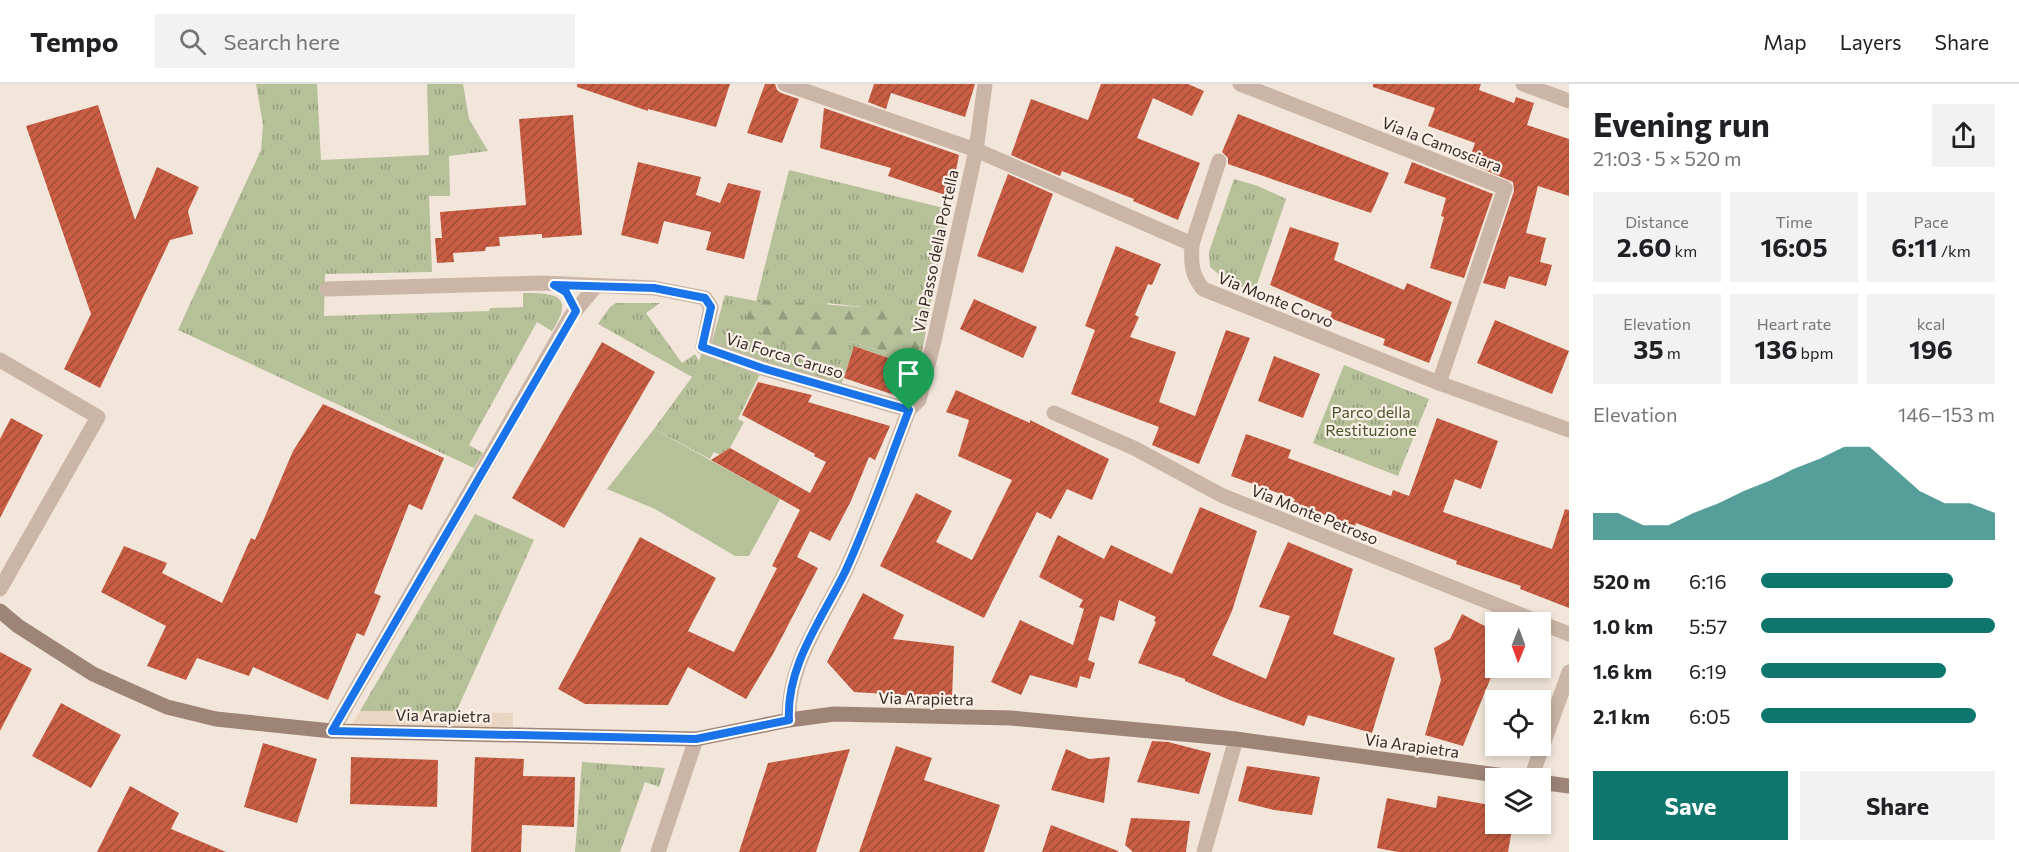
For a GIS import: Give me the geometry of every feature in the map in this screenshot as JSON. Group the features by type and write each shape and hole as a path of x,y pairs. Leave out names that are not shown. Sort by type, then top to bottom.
{"street":[{"path":"785,84 976,150 1192,244"},
{"name":"Via Passo della Portella","path":"789,720 788,704 800,659 845,571 909,410 919,399 934,342 976,150 985,84"},
{"path":"1523,84 1569,101"},
{"name":"Via la Camosciara","path":"1246,85 1505,188 1439,384"},
{"name":"Via Monte Corvo","path":"1219,161 1192,244 1191,268 1195,280 1203,289 1439,384 1569,430"},
{"path":"327,289 541,283 596,286"},
{"path":"554,285 566,292 576,311"},
{"path":"332,731 576,311 596,286"},
{"name":"Via Forca Caruso","path":"596,286 654,288 705,298 711,307 702,347 762,368 909,410"},
{"path":"0,360 98,417 0,589"},
{"name":"Via Monte Petroso","path":"1054,413 1134,448 1223,496 1569,634"},
{"name":"Via Arapietra","path":"0,611 18,626 93,674 167,707 216,719 332,731 696,739 789,720 834,714 1011,718 1236,739 1485,773"},
{"path":"1535,768 1569,672"},
{"path":"658,852 696,739"},
{"path":"1204,852 1236,739"},
{"path":"1551,784 1569,786"}],"green space":[{"path":"256,84 317,84 321,160 429,155 427,84 463,84 469,119 488,151 449,156 450,196 429,196 432,272 325,274 324,316 489,311 490,308 523,307 523,293 545,294 558,298 562,303 562,310 552,331 537,322 469,445 483,453 474,468 178,330 261,150 263,125"},
{"path":"789,170 948,209 919,369 855,346 841,385 711,345 725,295 756,301","holes":["827,303 863,307 911,360 849,341"]},
{"path":"1234,179 1258,186 1286,199 1254,293 1222,277 1210,267 1209,252"},
{"path":"763,300 904,310 920,321 921,346 911,360 849,341 837,349 794,350 748,326 745,311"},
{"path":"616,303 660,303 646,313 682,363 695,354 699,361 702,352 760,374 738,419 744,422 730,448 720,455 714,452 710,459 654,429 692,377 598,324 610,307"},
{"name":"Parco della Restituzione","path":"1344,365 1429,399 1398,476 1313,443"},
{"path":"654,429 780,499 749,556 735,556 655,509 607,489"},
{"path":"475,514 534,540 456,712 360,711"},
{"path":"582,762 665,768 659,787 645,782 620,852 575,852"}],"shaded area":[{"path":"360,711 513,713 513,730 350,726"}],"building":[{"path":"577,84 730,84 716,127 648,109 648,111 577,87"},
{"path":"765,84 775,84 781,93 799,99 782,143 747,133"},
{"path":"874,84 975,84 965,117 891,93 886,109 868,102"},
{"path":"1101,84 1188,84 1204,91 1192,116 1153,98 1137,138 1200,163 1178,220 1133,201 1134,199 1062,171 1060,176 1011,155 1031,99 1088,120"},
{"path":"1373,84 1481,84 1479,90 1514,103 1516,97 1534,103 1527,125 1569,139 1569,196 1538,186 1526,233 1546,238 1540,262 1552,265 1546,286 1509,276 1505,289 1483,283 1514,191 1513,182 1468,163 1475,143 1428,126 1435,108 1373,87"},
{"path":"98,105 135,220 157,167 199,187 188,211 193,234 170,240 100,388 64,369 91,314 26,126"},
{"path":"824,108 959,155 951,197 888,176 891,168 820,148"},
{"path":"1238,114 1389,173 1371,213 1228,164 1228,158 1222,152"},
{"path":"573,115 582,235 542,238 542,234 499,237 500,246 486,247 485,251 453,253 454,262 437,263 435,238 442,238 440,212 526,205 519,119"},
{"path":"638,162 701,177 696,195 720,203 728,183 761,191 744,259 706,250 711,232 664,221 658,244 621,235"},
{"path":"1412,162 1493,194 1464,278 1430,268 1444,217 1441,216 1446,198 1404,183"},
{"path":"1008,174 1053,194 1023,273 977,256"},
{"path":"1290,227 1339,243 1334,260 1404,290 1407,283 1452,302 1429,363 1383,345 1385,339 1330,318 1332,312 1270,285"},
{"path":"1116,246 1161,264 1152,285 1148,284 1135,315 1139,317 1130,337 1176,352 1159,402 1195,416 1226,330 1250,338 1199,464 1152,445 1159,427 1071,394 1095,330 1085,326"},
{"path":"974,299 1037,327 1023,358 960,329"},
{"path":"1495,320 1569,351 1552,394 1477,363"},
{"path":"602,342 655,372 564,528 512,498"},
{"path":"854,346 917,368 910,395 906,399 844,378"},
{"path":"1274,356 1320,374 1303,418 1258,401"},
{"path":"758,382 812,395 808,402 890,426 875,460 869,457 851,501 830,541 810,531 797,557 818,568 773,654 746,699 688,667 668,705 585,704 558,689 640,537 716,578 688,631 734,652 777,568 772,566 800,510 711,460 730,448 810,493 826,462 742,415"},
{"path":"956,390 1030,423 1030,420 1109,459 1092,500 1067,489 1051,519 1037,512 984,618 880,566 916,493 952,511 936,542 972,560 1012,480 958,456 969,420 946,412"},
{"path":"323,404 444,458 422,510 409,504 374,593 381,596 364,636 357,633 328,700 253,667 249,676 197,658 186,680 147,666 166,626 101,592 124,546 167,563 162,573 222,603 251,538 255,540 293,451"},
{"path":"11,418 43,435 0,518 0,439"},
{"path":"1437,418 1498,441 1481,489 1455,479 1443,512 1552,549 1565,509 1569,510 1569,608 1520,589 1521,586 1456,564 1457,561 1356,523 1355,526 1293,503 1295,499 1231,476 1246,434 1291,450 1288,458 1391,496 1393,490 1409,496"},
{"path":"1200,507 1257,531 1232,611 1212,655 1266,679 1290,616 1259,607 1288,542 1353,569 1333,634 1395,658 1372,733 1308,715 1304,726 1232,701 1185,681 1185,679 1138,663 1156,622 1154,621 1156,617 1119,600 1114,621 1100,616 1088,660 1095,663 1090,679 1080,676 1077,688 1030,675 1021,695 991,682 1020,620 1073,645 1084,609 1079,607 1083,600 1039,577 1058,535 1104,559 1111,545 1172,574"},
{"path":"863,593 904,615 893,639 954,646 952,698 854,692 827,662"},
{"path":"1462,614 1485,626 1485,678 1491,678 1463,746 1425,735 1441,680 1434,648 1450,639"},
{"path":"0,652 32,669 0,731"},
{"path":"61,703 121,735 91,788 32,756"},
{"path":"1152,741 1168,742 1211,753 1199,794 1137,782"},
{"path":"263,743 317,759 297,823 244,807"},
{"path":"896,746 932,758 924,780 1000,805 984,852 859,852"},
{"path":"850,749 816,852 739,852 768,763"},
{"path":"1066,749 1089,759 1110,757 1104,803 1051,790"},
{"path":"351,757 438,760 437,807 350,804"},
{"path":"475,757 524,759 523,776 575,777 574,827 522,825 521,852 471,852"},
{"path":"1247,766 1320,777 1312,815 1274,810 1238,801"},
{"path":"130,786 179,813 171,829 226,852 97,852"},
{"path":"1438,796 1485,804 1485,834 1511,834 1508,852 1398,852 1377,848 1387,798 1436,808"},
{"path":"1131,818 1190,821 1186,852 1133,852 1125,845"},
{"path":"1051,825 1118,851 1118,852 1042,852"}],"route":[{"path":"554,285 654,288 705,298 711,307 702,347 762,368 909,410 845,571 800,659 788,704 789,720 696,739 332,731 571,316 576,311 566,292 554,285"}]}
